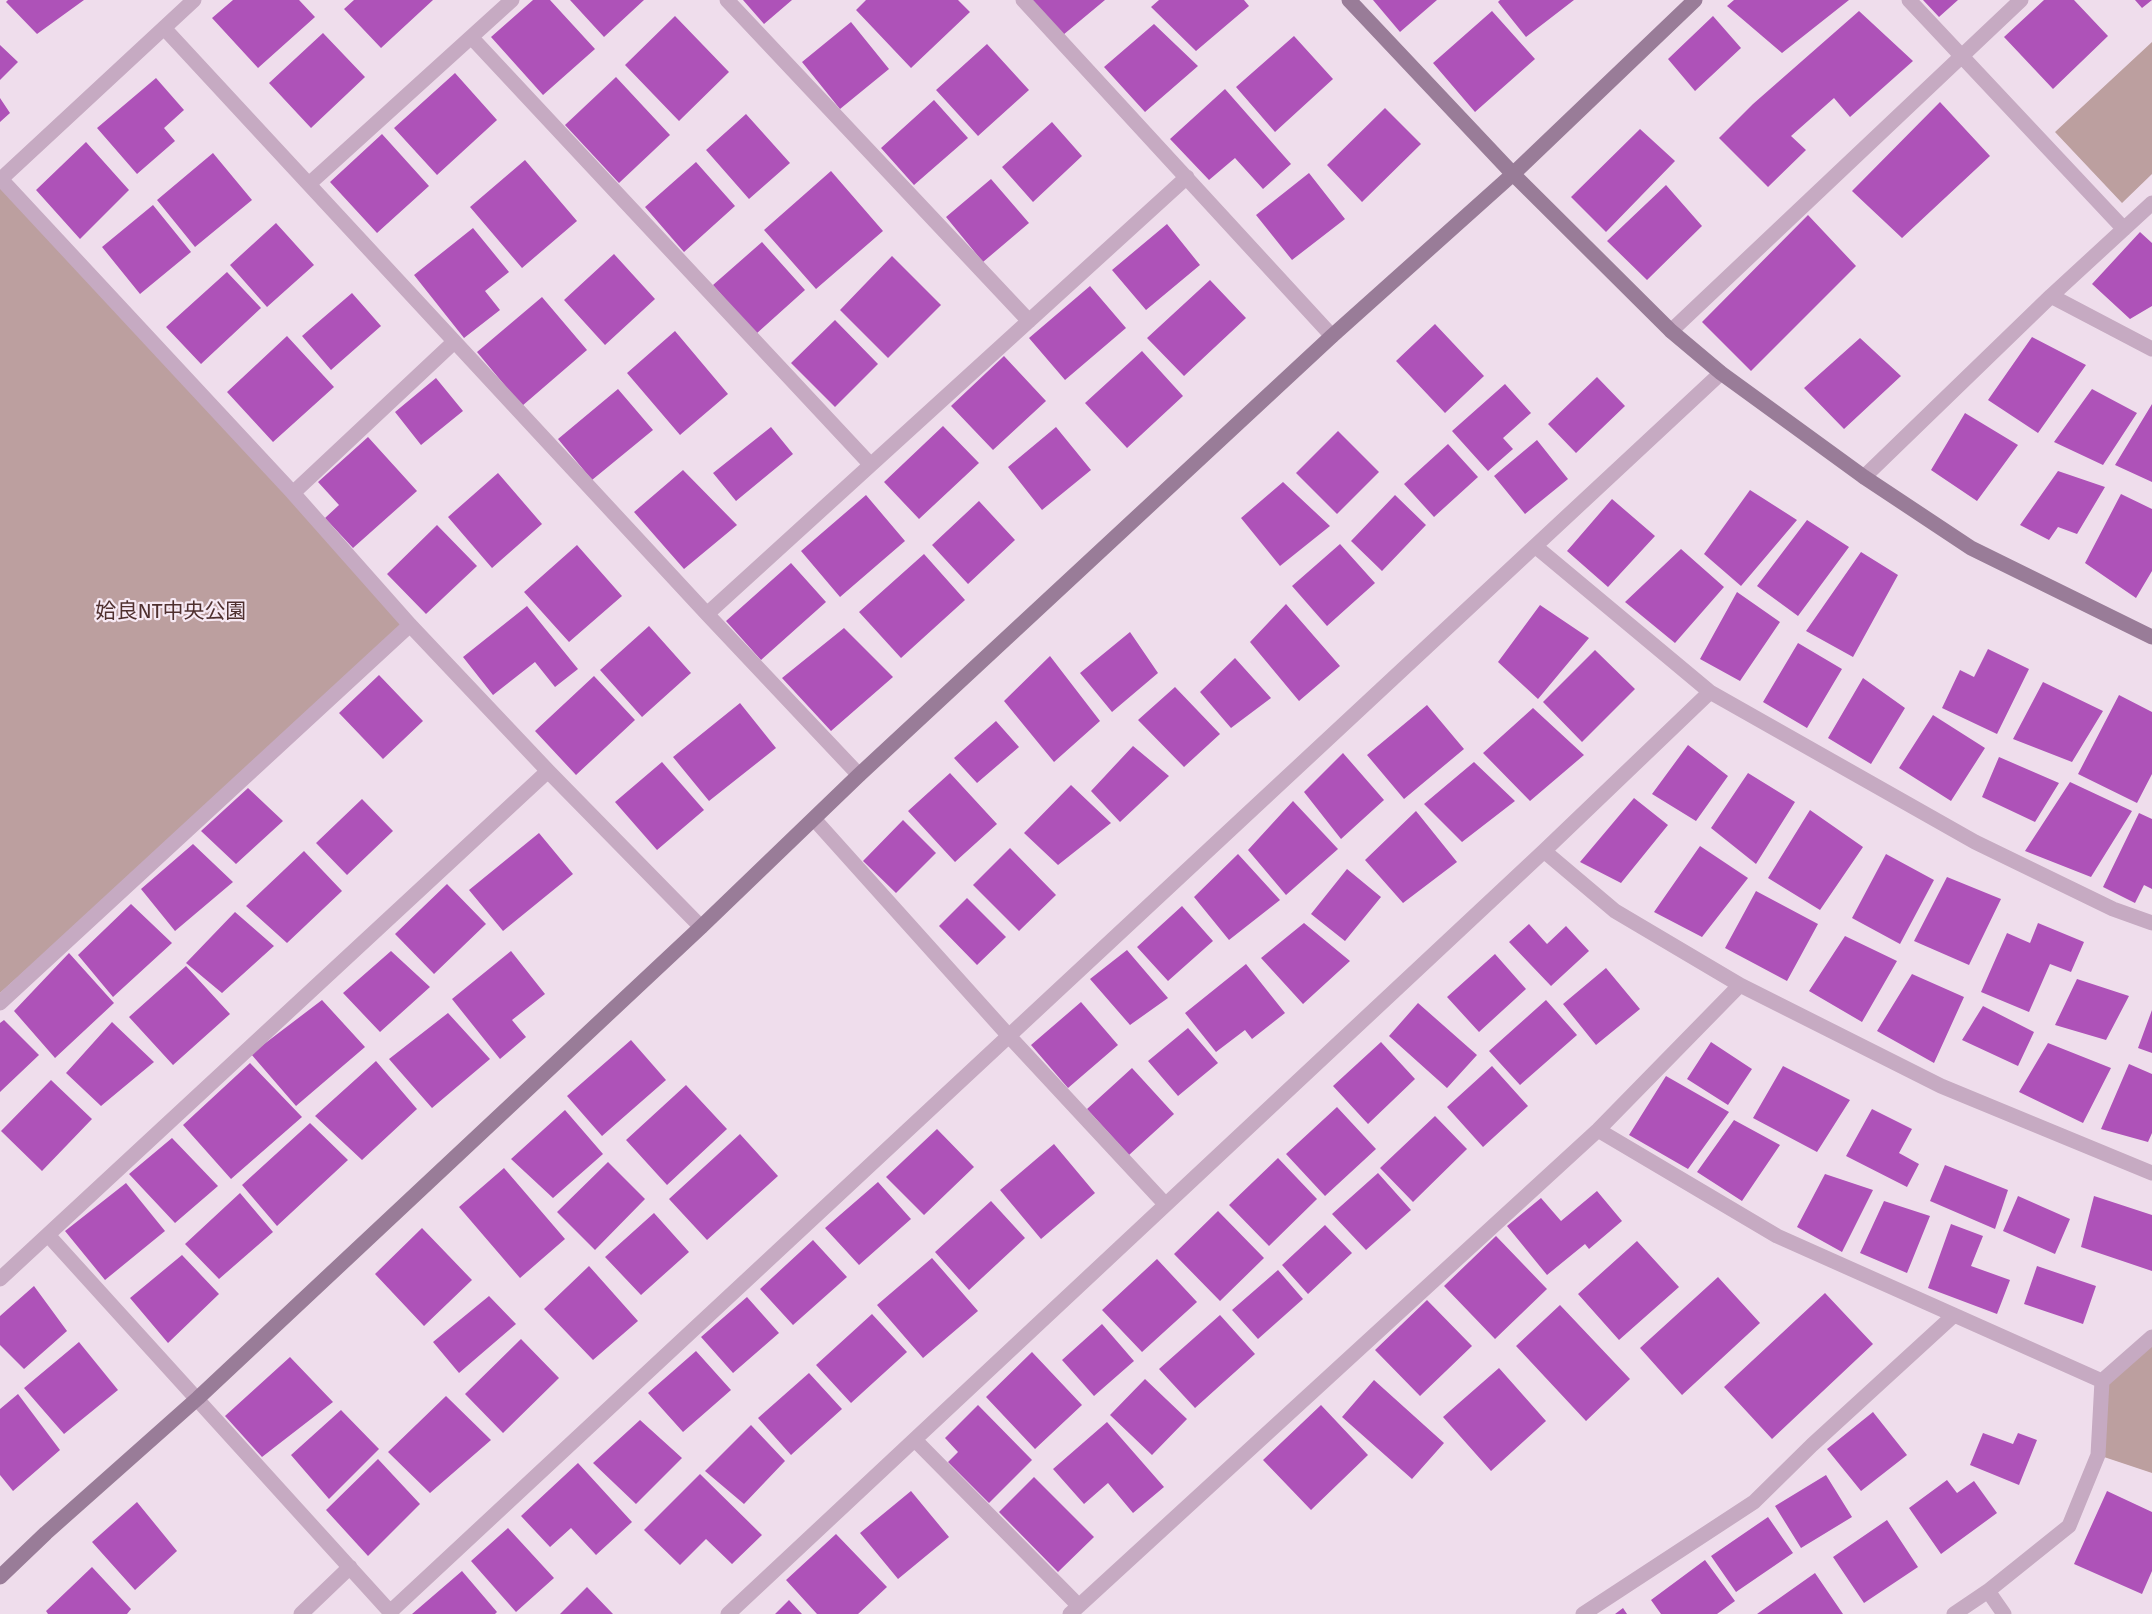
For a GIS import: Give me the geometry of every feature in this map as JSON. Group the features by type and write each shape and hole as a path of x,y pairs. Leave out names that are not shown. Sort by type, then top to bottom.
{"street":[{"path":"194,0 0,179 293,493 410,625 548,771 701,927"},
{"path":"309,184 512,0"},
{"path":"727,0 1029,321"},
{"path":"1023,0 1332,336"},
{"path":"1349,0 1513,174 1671,331 1721,373 1864,477 1971,548 2152,637"},
{"path":"1909,0 2124,229"},
{"path":"1671,331 2021,0"},
{"path":"0,1577 198,1398 701,927 859,775 1332,336 1513,174 1688,2"},
{"path":"164,28 859,775"},
{"path":"472,38 870,464"},
{"path":"707,614 1186,177"},
{"path":"1864,477 2051,296 2152,203"},
{"path":"2051,296 2152,349"},
{"path":"293,493 454,342"},
{"path":"48,1235 391,1613 1008,1035 1721,373"},
{"path":"1535,546 1710,692 1975,842 2113,909 2152,923"},
{"path":"0,1003 410,625"},
{"path":"728,1614 1544,851 1710,692"},
{"path":"0,1279 548,771"},
{"path":"814,819 1008,1035 1166,1204"},
{"path":"1544,851 1615,911 1740,985 1941,1086 2152,1173"},
{"path":"915,1440 1075,1610 1598,1130 1740,985"},
{"path":"1598,1130 1777,1236 2102,1381"},
{"path":"1583,1614 1754,1502 1812,1444 1953,1316"},
{"path":"1954,1614 1988,1591 2069,1526 2098,1455 2102,1381 2152,1337"},
{"path":"301,1614 350,1567"},
{"path":"1988,1591 2004,1614"}],"green space":[{"path":"2152,42 2152,174 2122,203 2055,132"},
{"name":"姶良NT中央公園","path":"0,178 410,625 0,993"},
{"path":"2152,1337 2152,1473 2098,1455 2102,1381"}],"building":[{"path":"8,0 84,0 37,34 6,2"},
{"path":"233,0 299,0 315,17 258,68 212,18"},
{"path":"354,0 433,0 381,48 344,9"},
{"path":"533,0 550,0 595,49 543,95 491,37"},
{"path":"570,0 644,0 604,37"},
{"path":"743,0 792,0 764,24"},
{"path":"866,0 958,0 970,12 911,68 856,10"},
{"path":"1032,0 1105,0 1063,35"},
{"path":"1159,0 1244,0 1249,6 1196,51 1151,7"},
{"path":"1373,0 1437,0 1400,32"},
{"path":"1500,0 1574,0 1526,37 1498,2"},
{"path":"1734,0 1849,0 1782,53 1727,6"},
{"path":"1923,0 1958,0 1939,17"},
{"path":"2044,0 2074,0 2108,36 2053,89 2004,37"},
{"path":"2135,0 2152,0 2142,8"},
{"path":"1492,11 1535,59 1475,112 1433,63"},
{"path":"1859,11 1913,61 1850,117 1834,98 1791,136 1806,150 1768,187 1719,138 1753,104"},
{"path":"675,16 729,72 679,121 625,65"},
{"path":"1713,16 1741,48 1695,91 1668,59"},
{"path":"851,22 889,69 840,109 802,62"},
{"path":"1154,24 1198,66 1145,112 1104,67"},
{"path":"323,33 365,77 311,128 269,83"},
{"path":"1294,36 1333,79 1275,132 1236,87"},
{"path":"987,44 1029,90 978,136 936,90"},
{"path":"0,45 18,62 0,80"},
{"path":"455,73 497,120 437,175 394,128"},
{"path":"616,77 670,135 619,183 565,125"},
{"path":"156,78 184,110 164,128 175,141 137,174 97,128"},
{"path":"1225,89 1291,164 1263,189 1235,158 1209,180 1170,139"},
{"path":"0,98 10,113 0,122"},
{"path":"934,100 968,138 914,185 881,148"},
{"path":"1940,102 1990,156 1902,238 1852,191"},
{"path":"1385,108 1421,144 1362,202 1327,165"},
{"path":"746,114 790,163 749,199 706,150"},
{"path":"1052,122 1082,156 1033,202 1002,167"},
{"path":"1640,129 1675,161 1606,232 1571,197"},
{"path":"382,134 429,186 377,233 330,182"},
{"path":"86,142 129,190 80,239 36,190"},
{"path":"213,153 252,200 195,247 157,200"},
{"path":"525,160 577,221 522,268 470,207"},
{"path":"696,162 735,206 684,252 645,207"},
{"path":"831,171 883,231 816,289 764,230"},
{"path":"1309,173 1345,219 1292,260 1256,215"},
{"path":"991,179 1029,223 983,262 946,217"},
{"path":"1666,185 1702,226 1647,280 1607,241"},
{"path":"153,205 191,252 140,294 102,247"},
{"path":"1808,215 1856,266 1751,371 1702,322"},
{"path":"276,223 314,265 267,307 230,265"},
{"path":"1167,224 1200,265 1146,310 1112,270"},
{"path":"473,228 509,272 485,291 500,310 464,338 414,275"},
{"path":"2140,232 2152,243 2152,306 2130,319 2092,284"},
{"path":"762,242 805,290 756,334 713,285"},
{"path":"614,254 655,299 605,345 564,300"},
{"path":"892,256 941,305 888,358 840,310"},
{"path":"227,272 261,308 201,364 166,327"},
{"path":"1210,280 1246,318 1184,376 1147,338"},
{"path":"1090,286 1126,328 1065,380 1029,338"},
{"path":"352,293 381,326 331,370 302,336"},
{"path":"542,297 587,350 522,406 477,352"},
{"path":"835,320 878,364 835,407 791,363"},
{"path":"1435,324 1484,376 1445,413 1396,361"},
{"path":"675,331 728,394 680,435 627,373"},
{"path":"287,336 334,387 273,442 227,392"},
{"path":"2032,337 2086,365 2038,433 1988,400"},
{"path":"1860,338 1901,376 1844,429 1804,388"},
{"path":"1142,351 1183,396 1127,448 1085,403"},
{"path":"1004,356 1046,401 993,450 951,406"},
{"path":"1597,377 1625,406 1576,453 1548,424"},
{"path":"436,378 463,411 421,445 395,412"},
{"path":"1505,384 1531,413 1503,438 1513,449 1488,471 1452,431"},
{"path":"618,389 653,430 592,480 558,439"},
{"path":"2092,389 2137,413 2103,465 2054,442"},
{"path":"2152,404 2152,482 2115,465"},
{"path":"1965,413 2018,445 1977,501 1931,470"},
{"path":"943,426 979,463 919,519 884,482"},
{"path":"771,427 793,454 736,501 713,473"},
{"path":"1056,427 1091,470 1042,510 1008,467"},
{"path":"1338,431 1379,472 1337,514 1296,473"},
{"path":"368,437 417,491 353,548 325,518 339,505 318,482"},
{"path":"1537,440 1568,479 1525,514 1494,476"},
{"path":"1448,444 1478,477 1434,517 1404,484"},
{"path":"683,470 737,525 684,569 634,512"},
{"path":"2058,471 2105,487 2077,534 2058,527 2049,540 2020,525"},
{"path":"498,473 542,524 492,568 448,517"},
{"path":"1283,482 1330,526 1280,566 1241,518"},
{"path":"1750,490 1797,520 1741,586 1704,554"},
{"path":"2121,494 2152,509 2152,571 2136,598 2085,563"},
{"path":"866,495 905,541 840,597 801,551"},
{"path":"1395,495 1426,525 1382,571 1351,541"},
{"path":"1612,499 1655,536 1608,587 1567,551"},
{"path":"979,501 1015,540 968,584 932,545"},
{"path":"1807,520 1849,547 1798,616 1757,586"},
{"path":"437,525 477,566 426,614 387,574"},
{"path":"1340,544 1375,583 1327,626 1292,586"},
{"path":"577,545 622,596 569,642 524,592"},
{"path":"1681,549 1724,587 1675,643 1625,602"},
{"path":"1861,552 1898,575 1853,657 1806,631"},
{"path":"924,554 965,600 901,658 859,612"},
{"path":"791,563 826,602 761,660 726,621"},
{"path":"1737,592 1780,622 1740,681 1700,659"},
{"path":"1286,604 1340,666 1299,701 1250,642"},
{"path":"1540,605 1589,638 1538,699 1498,662"},
{"path":"527,606 578,669 555,687 535,662 493,695 463,657"},
{"path":"649,626 691,673 642,717 600,670"},
{"path":"844,628 893,677 831,731 782,678"},
{"path":"1130,632 1158,673 1112,712 1080,673"},
{"path":"1798,643 1842,669 1807,728 1763,702"},
{"path":"1988,649 2029,669 1997,734 1942,708 1960,670 1974,677"},
{"path":"1595,650 1635,689 1582,742 1543,702"},
{"path":"1050,656 1100,721 1054,762 1004,701"},
{"path":"1235,658 1271,698 1231,728 1200,692"},
{"path":"379,675 423,721 383,759 339,713"},
{"path":"594,676 635,720 576,775 535,731"},
{"path":"1863,678 1905,708 1871,764 1828,738"},
{"path":"2043,682 2103,711 2072,762 2013,739"},
{"path":"1175,687 1220,734 1184,767 1138,720"},
{"path":"2119,695 2152,712 2152,774 2137,803 2078,774"},
{"path":"740,703 776,748 709,801 673,757"},
{"path":"1427,705 1464,749 1404,799 1367,755"},
{"path":"1533,708 1584,755 1530,801 1483,753"},
{"path":"1933,715 1985,748 1951,801 1899,768"},
{"path":"996,721 1019,747 977,783 954,758"},
{"path":"1688,745 1728,776 1696,821 1652,794"},
{"path":"1133,746 1169,776 1120,822 1091,791"},
{"path":"1343,753 1384,800 1341,839 1304,792"},
{"path":"1999,757 2059,783 2035,822 1982,797"},
{"path":"662,762 704,810 657,850 615,802"},
{"path":"1474,762 1515,801 1462,842 1424,804"},
{"path":"950,773 997,824 955,862 908,811"},
{"path":"1748,773 1795,802 1756,864 1711,828"},
{"path":"2070,782 2132,811 2091,877 2025,851"},
{"path":"1071,785 1111,823 1058,865 1024,833"},
{"path":"248,788 283,821 236,864 201,831"},
{"path":"1634,798 1668,825 1621,883 1580,862"},
{"path":"362,799 393,831 347,875 316,843"},
{"path":"1293,801 1338,849 1286,895 1248,850"},
{"path":"1810,810 1863,847 1820,910 1768,878"},
{"path":"1416,811 1457,862 1403,903 1365,860"},
{"path":"2139,813 2152,819 2152,889 2144,885 2135,903 2103,887"},
{"path":"903,820 936,853 896,893 863,861"},
{"path":"539,833 573,874 503,931 469,890"},
{"path":"193,844 233,882 175,931 141,889"},
{"path":"1700,846 1748,878 1702,937 1654,912"},
{"path":"1010,848 1056,895 1019,931 973,885"},
{"path":"304,851 342,891 287,943 246,906"},
{"path":"1238,854 1280,900 1229,940 1194,897"},
{"path":"1886,854 1934,880 1900,944 1852,918"},
{"path":"1347,869 1381,897 1345,941 1311,914"},
{"path":"1947,877 2001,899 1969,965 1914,941"},
{"path":"447,884 486,924 434,974 395,934"},
{"path":"1756,891 1818,924 1787,981 1725,948"},
{"path":"967,898 1006,937 977,965 939,926"},
{"path":"131,904 172,943 113,997 78,955"},
{"path":"1182,906 1213,941 1168,981 1137,947"},
{"path":"235,912 274,946 222,993 186,963"},
{"path":"1304,923 1350,961 1303,1004 1261,958"},
{"path":"2038,923 2084,942 2071,972 2050,964 2029,1012 1981,992 2007,933 2030,943"},
{"path":"1529,924 1547,944 1566,926 1589,951 1551,986 1509,942"},
{"path":"1845,936 1897,961 1862,1022 1809,991"},
{"path":"1127,950 1168,998 1130,1025 1090,979"},
{"path":"391,951 430,987 380,1032 343,993"},
{"path":"511,951 545,994 512,1020 526,1037 500,1059 452,999"},
{"path":"69,953 114,1003 55,1058 14,1011"},
{"path":"1495,954 1526,989 1479,1032 1447,997"},
{"path":"1246,964 1285,1013 1252,1039 1245,1030 1216,1052 1185,1013"},
{"path":"186,966 230,1014 173,1065 129,1017"},
{"path":"1606,968 1640,1009 1596,1045 1563,1004"},
{"path":"1912,974 1964,997 1934,1063 1877,1031"},
{"path":"2077,979 2129,996 2106,1040 2055,1025"},
{"path":"322,1000 365,1047 296,1106 251,1054"},
{"path":"1546,1000 1577,1035 1520,1085 1489,1051"},
{"path":"1081,1002 1118,1045 1068,1088 1031,1045"},
{"path":"1418,1003 1477,1055 1447,1088 1389,1036"},
{"path":"1983,1006 2034,1032 2018,1066 1962,1040"},
{"path":"2152,1010 2152,1053 2138,1048"},
{"path":"448,1013 490,1059 432,1108 389,1059"},
{"path":"4,1020 39,1055 0,1092 0,1023"},
{"path":"112,1022 154,1062 101,1106 66,1073"},
{"path":"1188,1028 1218,1063 1178,1096 1148,1061"},
{"path":"631,1040 666,1080 602,1136 567,1096"},
{"path":"1381,1042 1415,1079 1368,1124 1333,1086"},
{"path":"1711,1042 1752,1069 1728,1105 1687,1079"},
{"path":"2048,1043 2111,1068 2083,1123 2019,1092"},
{"path":"376,1061 417,1109 362,1160 315,1116"},
{"path":"250,1063 302,1117 231,1179 183,1125"},
{"path":"2129,1064 2152,1074 2152,1133 2148,1142 2101,1129"},
{"path":"1492,1066 1528,1106 1483,1147 1447,1107"},
{"path":"1783,1066 1850,1100 1817,1152 1753,1118"},
{"path":"1132,1068 1174,1114 1129,1155 1087,1109"},
{"path":"1666,1076 1729,1112 1688,1169 1629,1135"},
{"path":"51,1080 92,1119 42,1171 1,1131"},
{"path":"686,1085 727,1129 667,1185 626,1140"},
{"path":"1337,1107 1376,1149 1325,1196 1286,1154"},
{"path":"1872,1109 1912,1129 1899,1153 1919,1164 1907,1187 1846,1156"},
{"path":"565,1110 603,1154 553,1198 511,1159"},
{"path":"1435,1116 1467,1149 1413,1202 1380,1168"},
{"path":"1734,1120 1780,1145 1742,1201 1697,1172"},
{"path":"310,1123 348,1160 277,1226 242,1185"},
{"path":"937,1129 974,1167 924,1215 886,1177"},
{"path":"740,1134 778,1176 707,1240 669,1199"},
{"path":"172,1138 218,1186 175,1223 129,1174"},
{"path":"1054,1144 1095,1193 1041,1239 1000,1190"},
{"path":"1278,1158 1317,1199 1269,1246 1229,1205"},
{"path":"608,1162 645,1199 595,1250 557,1212"},
{"path":"1945,1165 2008,1190 1995,1229 1930,1201"},
{"path":"504,1168 565,1239 520,1278 459,1207"},
{"path":"1378,1173 1411,1210 1366,1250 1332,1214"},
{"path":"1825,1174 1873,1190 1842,1252 1797,1227"},
{"path":"878,1182 911,1219 859,1265 825,1228"},
{"path":"126,1183 165,1231 105,1280 65,1231"},
{"path":"1597,1191 1622,1221 1589,1249 1585,1244 1547,1275 1507,1226 1541,1198 1561,1221"},
{"path":"240,1193 273,1232 219,1279 185,1244"},
{"path":"2018,1196 2070,1219 2055,1254 2003,1231"},
{"path":"2094,1196 2152,1215 2152,1271 2081,1247"},
{"path":"991,1201 1025,1238 969,1290 935,1252"},
{"path":"1884,1201 1930,1216 1907,1273 1860,1253"},
{"path":"1218,1211 1264,1258 1220,1301 1174,1254"},
{"path":"654,1213 689,1252 641,1295 605,1257"},
{"path":"1951,1224 1983,1236 1971,1266 2010,1280 1997,1314 1928,1288"},
{"path":"1325,1225 1352,1253 1308,1294 1282,1265"},
{"path":"422,1228 472,1280 424,1326 375,1274"},
{"path":"1496,1236 1547,1289 1495,1339 1444,1286"},
{"path":"813,1240 847,1277 793,1325 760,1289"},
{"path":"1637,1241 1679,1287 1619,1340 1578,1294"},
{"path":"182,1255 219,1294 168,1343 130,1298"},
{"path":"932,1258 978,1311 923,1358 877,1305"},
{"path":"1157,1259 1197,1302 1142,1352 1102,1310"},
{"path":"589,1266 638,1321 593,1360 544,1309"},
{"path":"2037,1266 2096,1286 2083,1324 2024,1304"},
{"path":"1278,1270 1303,1299 1258,1339 1232,1310"},
{"path":"1718,1277 1760,1323 1682,1395 1640,1348"},
{"path":"34,1286 67,1331 24,1369 0,1345 0,1316"},
{"path":"1825,1293 1873,1344 1772,1439 1724,1387"},
{"path":"489,1296 516,1324 459,1373 433,1342"},
{"path":"747,1297 779,1333 733,1373 701,1337"},
{"path":"1427,1300 1472,1346 1420,1396 1375,1350"},
{"path":"1560,1305 1630,1379 1586,1421 1516,1346"},
{"path":"872,1314 907,1352 851,1403 816,1365"},
{"path":"1220,1315 1255,1354 1195,1408 1159,1369"},
{"path":"1102,1324 1134,1361 1094,1396 1062,1360"},
{"path":"521,1339 559,1378 503,1433 465,1394"},
{"path":"79,1342 118,1390 64,1434 24,1388"},
{"path":"696,1351 731,1390 683,1432 648,1393"},
{"path":"1032,1352 1082,1405 1035,1449 986,1397"},
{"path":"290,1357 333,1402 262,1457 225,1416"},
{"path":"1499,1368 1546,1421 1491,1471 1443,1417"},
{"path":"809,1373 842,1409 791,1455 758,1418"},
{"path":"1145,1379 1187,1419 1152,1455 1110,1415"},
{"path":"1374,1380 1444,1443 1412,1479 1342,1417"},
{"path":"18,1394 60,1450 13,1491 0,1475 0,1409"},
{"path":"446,1396 491,1440 430,1493 388,1452"},
{"path":"978,1405 1032,1460 989,1503 948,1462 958,1452 945,1438"},
{"path":"1321,1405 1368,1455 1311,1510 1263,1460"},
{"path":"341,1410 379,1449 329,1499 291,1455"},
{"path":"1873,1412 1907,1455 1861,1491 1827,1449"},
{"path":"640,1420 682,1458 636,1504 593,1463"},
{"path":"1107,1422 1164,1487 1133,1513 1108,1483 1084,1504 1053,1469"},
{"path":"751,1425 785,1461 744,1504 705,1471"},
{"path":"1983,1433 2013,1444 2018,1433 2037,1440 2019,1485 1970,1465"},
{"path":"378,1459 420,1504 368,1556 326,1510"},
{"path":"578,1463 632,1522 596,1555 571,1528 550,1547 521,1516"},
{"path":"700,1474 762,1535 732,1564 706,1539 680,1565 644,1530"},
{"path":"1826,1475 1852,1517 1801,1548 1775,1506"},
{"path":"1034,1477 1094,1537 1058,1572 999,1512"},
{"path":"1947,1480 1957,1493 1974,1481 1997,1513 1941,1554 1909,1508"},
{"path":"911,1491 949,1537 898,1579 860,1533"},
{"path":"2107,1491 2152,1512 2152,1571 2142,1594 2074,1564"},
{"path":"137,1502 177,1551 135,1590 92,1542"},
{"path":"1768,1517 1793,1553 1736,1592 1711,1556"},
{"path":"1887,1520 1918,1567 1864,1603 1833,1557"},
{"path":"508,1528 554,1578 516,1612 471,1561"},
{"path":"836,1534 887,1587 858,1614 817,1614 786,1580"},
{"path":"1705,1560 1735,1601 1717,1614 1661,1614 1651,1600"},
{"path":"92,1567 131,1609 127,1614 48,1614 46,1611"},
{"path":"462,1571 497,1612 495,1614 412,1614"},
{"path":"1815,1573 1843,1614 1757,1614"},
{"path":"587,1587 613,1614 560,1614"},
{"path":"789,1600 802,1614 775,1614"},
{"path":"1623,1608 1627,1614 1615,1614"}]}
